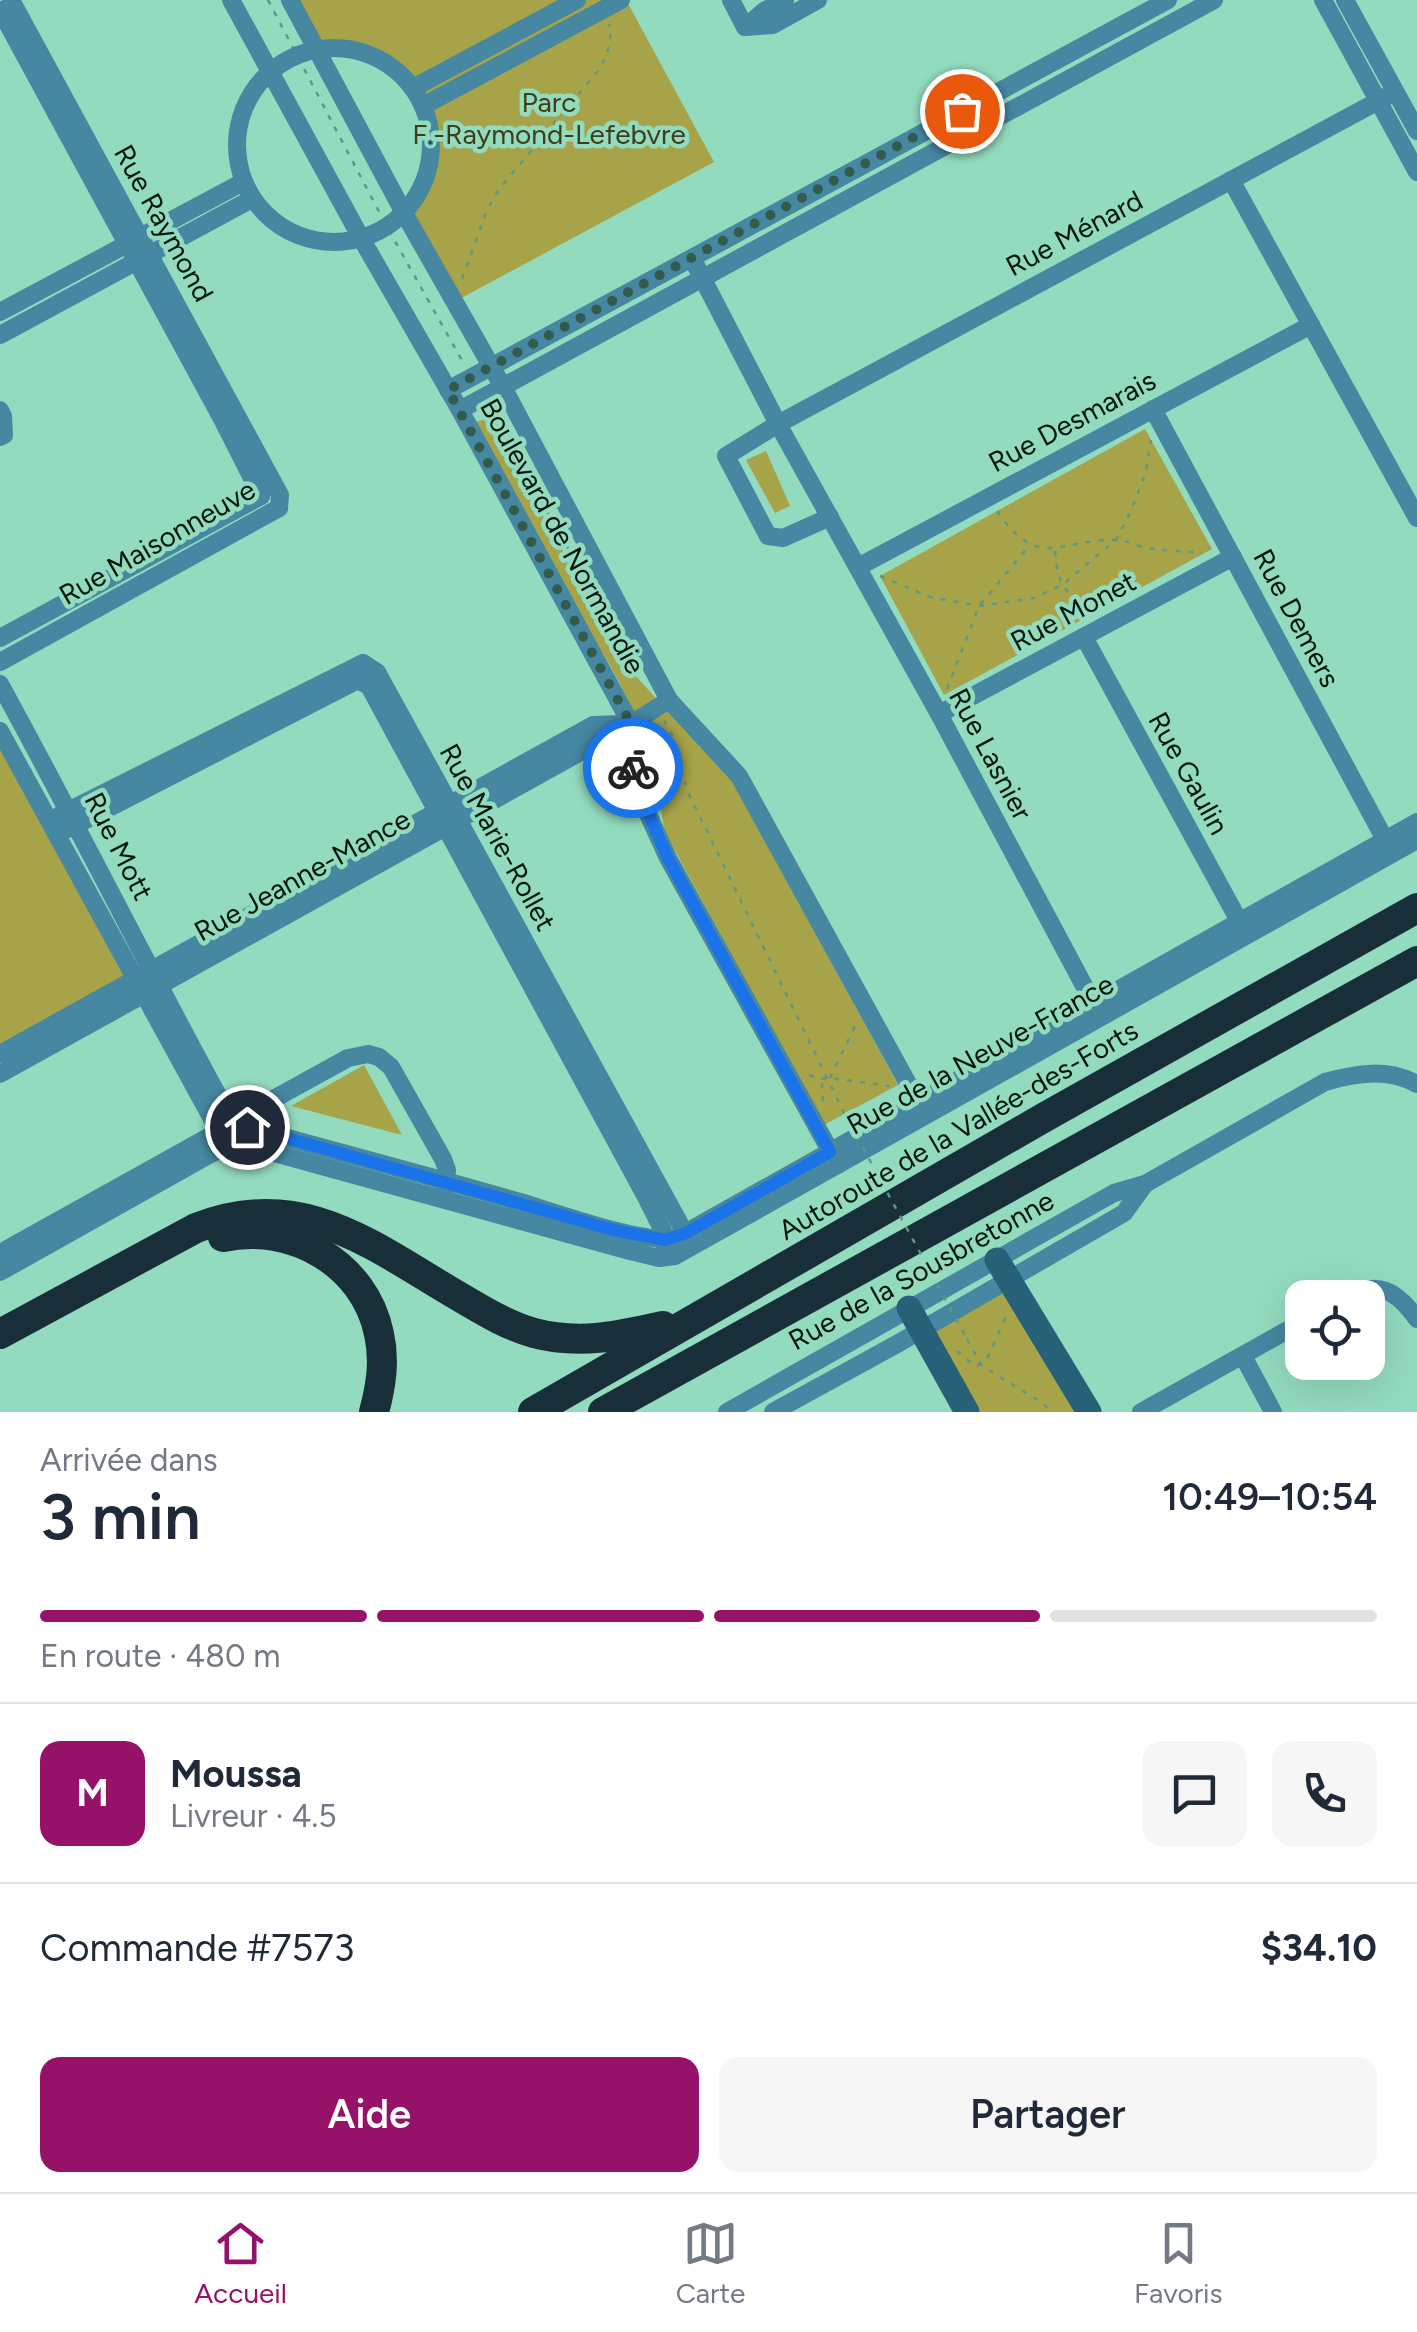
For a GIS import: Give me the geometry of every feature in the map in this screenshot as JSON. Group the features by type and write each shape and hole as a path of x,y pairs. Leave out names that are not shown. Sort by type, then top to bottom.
{"highway":[{"name":"Autoroute de la Vallée-des-Forts","path":"532,1412 1417,908"},
{"path":"603,1412 1417,960"},
{"path":"0,1334 196,1228 227,1217 266,1213 331,1224 487,1313 534,1333 600,1340 695,1318"},
{"path":"0,1355 198,1245 233,1235 280,1236 324,1255 354,1281 366,1299 380,1335 382,1359 374,1412"}],"street":[{"name":"Rue Raymond","path":"11,0 38,65"},
{"name":"Boulevard de Normandie","path":"231,0 631,724 630,754 638,790 668,858 834,1158"},
{"name":"Boulevard de Normandie","path":"290,0 404,213 492,366 663,702 739,776 922,1109"},
{"path":"413,88 577,0"},
{"path":"731,0 746,27"},
{"path":"746,27 785,0"},
{"path":"746,27 773,25 818,0"},
{"path":"448,390 1168,0"},
{"path":"460,410 1214,0"},
{"path":"1322,0 1386,96 1417,131"},
{"path":"1344,0 1417,172"},
{"path":"423,106 614,4"},
{"name":"Rue Raymond","path":"0,10 38,65 228,413 280,494 279,508"},
{"path":"1144,13 1155,32"},
{"path":"498,42 508,61"},
{"path":"344,48 370,55 394,68 423,106 430,134 430,162 420,190 404,213 361,238 328,242 291,233 266,215 248,191 237,160 240,120 251,93 270,72 298,55 316,49 344,48"},
{"path":"994,94 1006,114"},
{"name":"Rue Ménard","path":"778,424 1386,96"},
{"path":"836,180 847,200"},
{"path":"1231,180 1417,518"},
{"path":"0,312 139,249 248,191"},
{"path":"0,336 139,249"},
{"name":"Rue Lasnier","path":"692,258 1097,1010"},
{"name":"Rue Desmarais","path":"858,567 1154,412 1311,324"},
{"name":"Rue Demers","path":"1154,412 1389,846"},
{"name":"Rue Raymond","path":"228,413 261,496"},
{"path":"778,424 726,456 768,536 784,538 830,517"},
{"name":"Rue Maisonneuve","path":"0,638 261,496 279,508 0,662"},
{"name":"Rue Monet","path":"939,714 1233,557"},
{"name":"Rue Gaulin","path":"1084,637 1243,929"},
{"name":"Rue Marie-Rollet","path":"53,828 360,671 376,672 447,816 573,1047 689,1240"},
{"name":"Rue Mott","path":"0,684 73,817 147,982"},
{"name":"Rue Jeanne-Mance","path":"0,1054 147,982 447,816 631,724 663,702"},
{"name":"Rue Mott","path":"0,731 53,828 147,982 229,1136"},
{"name":"Rue de la Neuve-France","path":"229,1136 614,1230 665,1249 689,1240 1243,929 1389,846 1417,822"},
{"name":"Rue de la Neuve-France","path":"1389,846 1417,840"},
{"name":"Rue Jeanne-Mance","path":"0,1074 147,982"},
{"name":"Rue Marie-Rollet","path":"573,1047 663,1231 665,1249"},
{"path":"0,1272 229,1136 250,1112 358,1054 384,1059 394,1071 443,1159 447,1170 444,1190"},
{"name":"Rue de la Sousbretonne","path":"737,1409 760,1392 1006,1281 1124,1213 1145,1184 1325,1082 1355,1074 1392,1074 1417,1084"},
{"path":"0,1253 229,1136"},
{"path":"1006,1281 1089,1412"},
{"path":"1385,1291 1397,1295 1417,1319"},
{"path":"916,1319 967,1412"},
{"name":"Rue de la Sousbretonne","path":"772,1412 916,1319"},
{"path":"1141,1412 1285,1332"},
{"path":"1243,1356 1274,1412"},
{"path":"760,1392 772,1412"}],"path":[{"path":"268,0 471,378"},
{"path":"454,302 487,210 499,189 599,70 609,50 614,4"},
{"path":"482,398 580,568"},
{"path":"858,567 930,596 978,606 1034,598 1062,585 1116,540 1146,471 1154,412"},
{"path":"988,497 1012,532 1030,545 1054,548 1116,540 1233,557"},
{"path":"939,714 978,606 1030,545"},
{"path":"1054,548 1062,585 1101,628"},
{"path":"663,702 687,790 828,1080 980,1362 1044,1404 1050,1412"},
{"path":"823,1104 822,1084 828,1080 862,1016"},
{"path":"808,1075 896,1087"},
{"path":"952,1347 976,1367 988,1357 1006,1281"}],"green space":[{"name":"Parc F.-Raymond-Lefebvre","path":"292,0 626,0 714,162 454,302 405,214 431,176 434,139 425,97 394,67 359,52 320,50"},
{"path":"487,418 633,673 733,782 898,1085 824,1125 665,832 648,739 611,667 468,425"},
{"path":"1145,429 1212,549 944,695 880,576"},
{"path":"766,451 790,506 775,513 746,460"},
{"path":"0,731 133,977 0,1053"},
{"path":"364,1065 402,1135 291,1106"},
{"path":"1009,1282 1089,1412 967,1412 923,1330"}],"way so far":[{"path":"633,768 631,724 448,390 962,111"}],"route":[{"path":"247,1127 614,1230 665,1240 686,1233 830,1152 668,858 638,790 633,768"}]}
